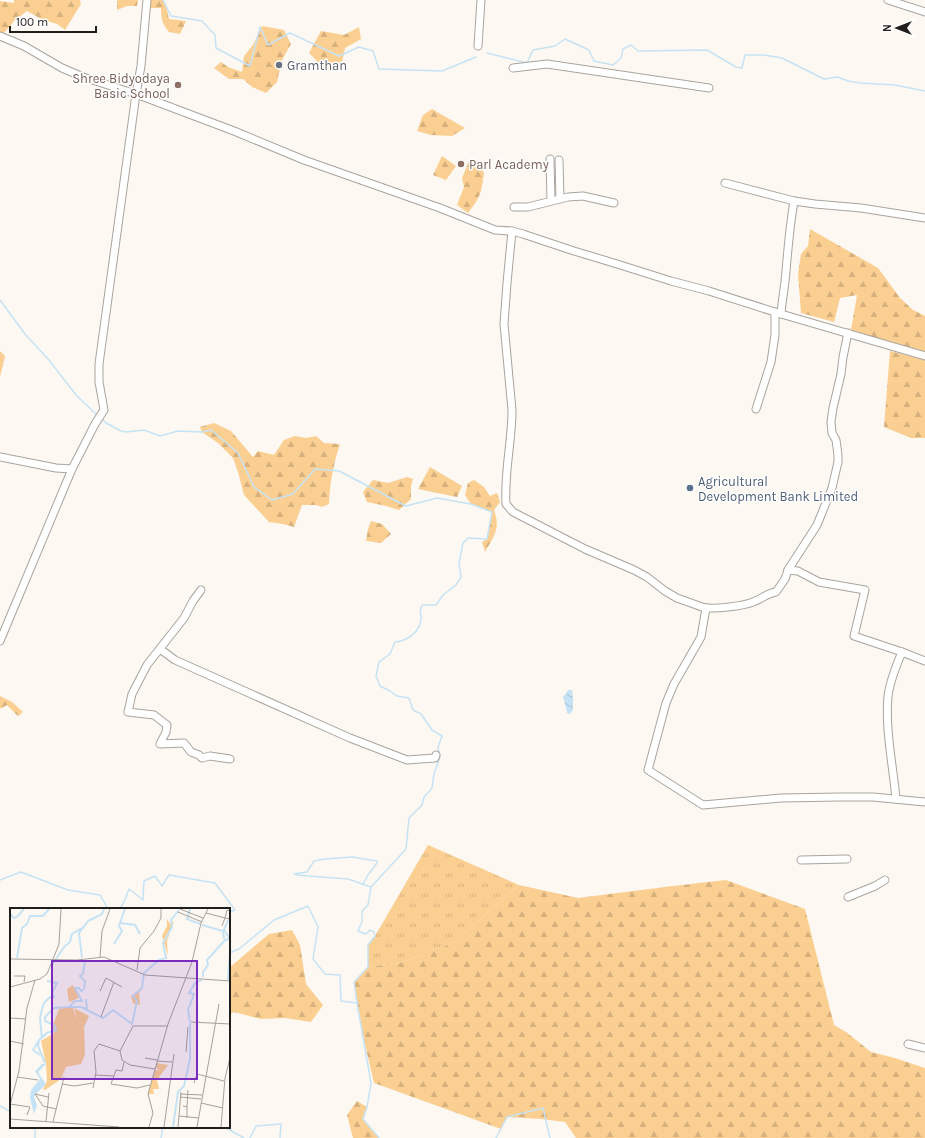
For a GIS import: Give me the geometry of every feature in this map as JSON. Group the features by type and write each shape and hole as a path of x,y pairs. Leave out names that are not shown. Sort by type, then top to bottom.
{"street":[{"path":"0,641 72,469 95,424 104,410 99,382 99,364 141,66 147,0"},
{"path":"478,46 481,0"},
{"path":"888,0 924,9"},
{"path":"0,36 24,46 62,68 136,94 234,131 304,160 440,208 495,230 512,231 692,288 709,291 925,356"},
{"path":"513,68 547,64 709,88"},
{"path":"550,159 551,201"},
{"path":"558,160 560,199"},
{"path":"725,184 794,201 861,208 925,218"},
{"path":"514,207 528,207 560,199 583,196 614,203"},
{"path":"756,409 771,362 794,201"},
{"path":"512,231 504,324 512,410 506,477 506,504 512,512 585,549 634,570 673,595 706,608 751,603 770,593 776,592 785,579 788,570 817,525 832,488 837,468 838,455 836,440 832,433 831,422 848,333"},
{"path":"0,457 56,468 72,469"},
{"path":"788,570 798,571 820,582 865,590 854,636 902,652 925,662"},
{"path":"201,590 184,618 148,665 132,694 128,712 154,715 167,725 166,732 160,744 184,743 191,752 199,754 202,758 210,756 230,759"},
{"path":"706,608 701,638 674,684 666,703 648,770 703,805 781,798 846,797 896,798 925,802"},
{"path":"160,649 175,660 350,738 407,760 435,758 436,755"},
{"path":"896,798 887,729 888,696 893,675 902,652"},
{"path":"801,860 847,859"},
{"path":"848,896 875,886 885,880"},
{"path":"908,1044 925,1048"}],"green space":[{"path":"14,0 80,0 81,4 65,30 57,24 41,19 27,11 14,21 4,33 0,32 0,1 14,3"},
{"path":"117,0 138,0 137,6 127,6 117,10"},
{"path":"151,0 163,0 166,5 169,19 186,21 180,34 169,32 162,21 161,8 151,8"},
{"path":"262,26 284,30 291,44 282,60 277,82 266,93 252,87 243,79 229,79 214,68 221,62 228,67 242,72 244,56 253,45"},
{"path":"359,27 361,39 345,48 341,67 325,69 309,53 321,31 344,35"},
{"path":"432,109 465,128 452,136 431,135 417,131 423,115"},
{"path":"442,156 456,166 446,180 433,175"},
{"path":"469,161 484,172 480,194 468,213 457,205 464,187 462,178"},
{"path":"810,229 878,268 900,298 913,310 925,316 925,352 875,340 851,330 857,295 840,298 834,322 801,313 798,274 801,254 808,246"},
{"path":"0,351 5,356 0,377"},
{"path":"890,351 925,360 925,438 911,438 884,427"},
{"path":"214,423 231,431 253,457 258,451 274,455 284,440 295,436 306,438 316,436 324,443 340,444 332,474 329,504 322,507 316,505 302,505 294,527 269,522 244,495 233,458 218,443 202,432 200,427"},
{"path":"430,467 462,486 457,497 418,489"},
{"path":"407,477 413,479 411,486 411,499 399,510 367,502 363,492 373,480 388,483"},
{"path":"474,480 484,487 490,496 497,493 500,502 494,510 497,522 496,532 485,552 482,542 487,539 492,512 471,504 465,495 468,483"},
{"path":"371,521 382,524 391,534 381,543 366,541"},
{"path":"0,696 12,702 23,712 18,716 7,705 0,709"},
{"path":"428,845 519,885 453,943 403,962 368,967 368,945 375,936"},
{"path":"726,880 805,909 834,1025 846,1032 871,1052 925,1068 925,1138 576,1138 565,1122 508,1117 501,1129 374,1083 364,1040 354,982 368,967 403,962 453,943 519,885 578,898"},
{"path":"292,930 300,945 306,984 323,1005 311,1022 285,1018 261,1019 234,1012 230,1014 230,967 269,934"},
{"path":"357,1101 367,1107 363,1119 379,1138 353,1138 347,1115"}],"water":[{"path":"568,690 572,690 573,698 573,710 570,714 567,713 563,696"}],"waterway":[{"path":"163,0 171,16 202,21 215,35 216,48 250,66 260,27 268,45 290,33 339,56 359,47 373,51 379,69 442,71 476,57"},
{"path":"487,53 527,63 533,50 555,46 565,39 589,50 594,61 613,65 621,58 623,49 631,45 638,51 707,50 736,67 742,68 745,55 764,55 782,58 824,79 838,77 848,81 860,83 895,85 925,91"},
{"path":"0,300 25,334 49,360 76,395 98,416"},
{"path":"101,418 106,423 121,431 126,432 144,430 160,436 178,431 202,432 211,430 238,453 254,487 272,500 293,494 315,469 339,471 406,506 437,498 471,504 492,512 487,539 468,538 463,543 459,563 461,577 456,585 443,595 436,605 422,605 420,610 421,621 415,633 404,640 395,642 390,654 379,662 376,676 380,686 397,696 409,698 413,710 421,714 432,730 442,736 438,747 440,757 434,774 432,788 424,797 422,805 409,818 406,849 371,887 368,905 362,911 362,922 358,931 366,934 370,930 374,932 375,936 368,945 368,967 354,982 357,1003"},
{"path":"294,874 307,872 314,861 325,859 352,857 377,861 363,884"},
{"path":"0,880 21,872 68,890 100,895 107,908"},
{"path":"121,908 129,889 143,900 144,881 155,876 162,886 169,875 215,883 235,910 230,912"},
{"path":"296,875 348,879 371,887"},
{"path":"230,953 239,949 274,920 308,906 318,927 313,959 325,974 340,975 341,1001 357,1003 371,1083 367,1107 363,1119 379,1138"},
{"path":"0,1106 10,1111"},
{"path":"496,1138 507,1117 543,1108 550,1138"},
{"path":"250,1138 256,1126 281,1124 280,1138"},
{"path":"35,1128 35,1138"},
{"path":"161,1138 163,1128"},
{"path":"226,1128 244,1138"}],"place":[{"name":"Gramthan","path":"279,65"},
{"name":"Shree Bidyodaya Basic School","path":"178,85"},
{"name":"Parl Academy","path":"461,164"},
{"name":"Agricultural Development Bank Limited","path":"690,488"}]}
